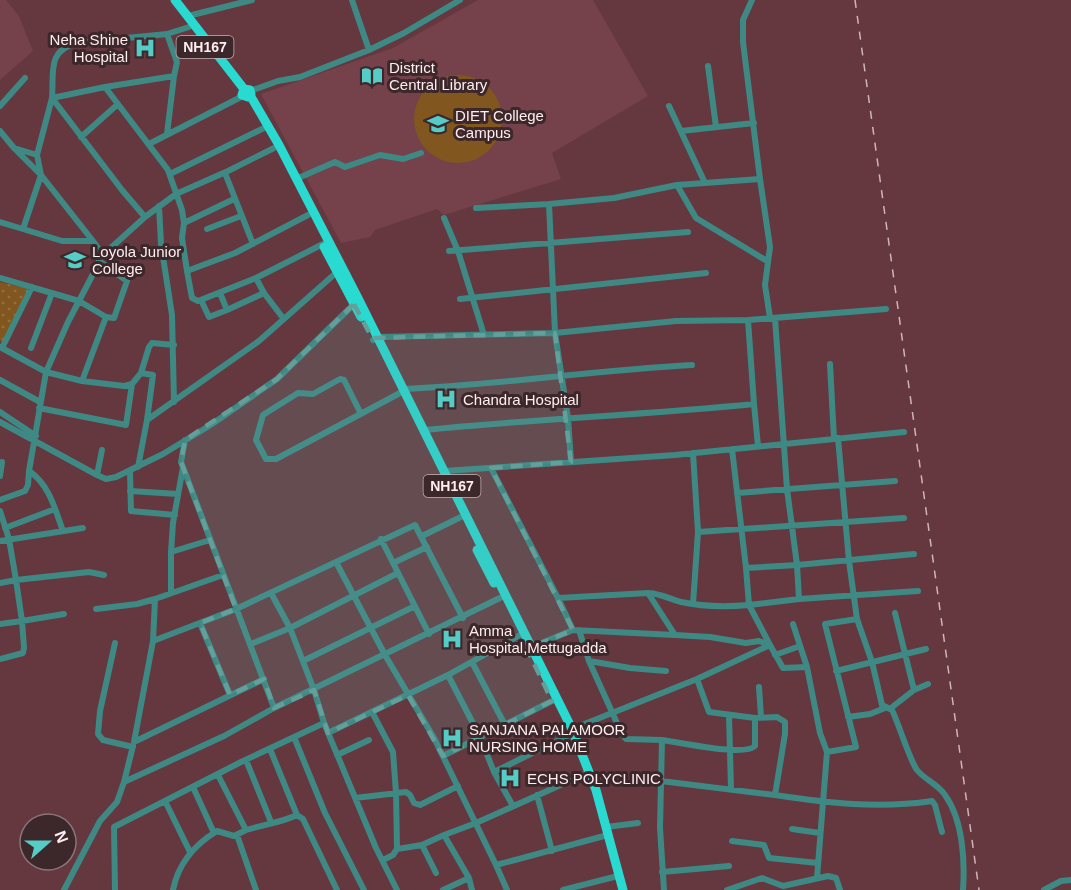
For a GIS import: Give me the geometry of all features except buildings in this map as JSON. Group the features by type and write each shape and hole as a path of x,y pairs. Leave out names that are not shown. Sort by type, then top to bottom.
{"highway":[{"name":"NH167","path":"169,0 246,94 354,304 375,339"},
{"name":"NH167","path":"175,0 246,94 296,178 375,339 445,471 520,635 590,771 617,890"},
{"name":"NH167","path":"402,391 461,517 532,647 570,732 623,890"}],"street":[{"path":"218,0 219,9"},
{"path":"188,16 252,0"},
{"path":"352,0 369,50"},
{"path":"149,144 246,94 278,81 300,77 369,50 404,33 460,0"},
{"path":"752,0 743,20 743,42 770,247 765,285 772,318 799,599"},
{"path":"23,229 41,175 37,155 52,98 57,52 64,46 76,43 168,34 189,27"},
{"path":"167,134 177,62 168,34"},
{"path":"708,66 716,127"},
{"path":"52,98 174,76"},
{"path":"0,106 25,78"},
{"path":"105,87 170,174 184,223 182,238 194,301 256,278 323,244"},
{"path":"52,98 145,217"},
{"path":"81,137 118,104"},
{"path":"669,106 705,183"},
{"path":"681,131 754,123"},
{"path":"170,174 264,128"},
{"path":"0,131 41,175 93,241 101,258 127,281 114,318 106,318 79,301 0,278"},
{"path":"14,148 37,155"},
{"path":"0,500 25,490 28,485 46,372 101,258 145,217 176,194 225,173 274,148"},
{"path":"296,178 335,162 345,166 380,155 403,159 422,153"},
{"path":"225,173 253,244"},
{"path":"476,208 614,198 677,185 760,179"},
{"path":"677,185 696,218 767,261"},
{"path":"184,223 234,199"},
{"path":"549,204 555,333 572,462"},
{"path":"159,206 161,244 168,283 174,345 174,402"},
{"path":"188,271 253,244 308,215"},
{"path":"207,229 241,216"},
{"path":"444,218 458,251 484,335"},
{"path":"0,222 62,241 93,241"},
{"path":"449,251 688,232"},
{"path":"147,420 259,340 338,272"},
{"path":"460,299 706,273"},
{"path":"256,278 283,318"},
{"path":"32,287 1,348 46,372 116,386 132,384"},
{"path":"31,348 52,293"},
{"path":"220,293 227,310"},
{"path":"201,300 209,317 264,293"},
{"path":"0,422 97,476 106,479 116,477 185,440 277,379 354,304"},
{"path":"375,339 555,333 676,321 748,321 886,309"},
{"path":"82,381 106,318"},
{"path":"748,321 758,446"},
{"path":"0,380 40,405 126,425 132,384 141,373 150,344 174,345"},
{"path":"830,364 849,561 857,619 872,662 882,705 888,708 917,770 943,792 954,814 958,825 964,873 963,890"},
{"path":"361,414 344,380 340,379 313,394 298,393 266,413 256,434 256,440 266,459 276,459 361,414 402,391 464,387 627,369 692,365"},
{"path":"138,467 153,375 141,373"},
{"path":"424,430 754,404"},
{"path":"0,412 35,434"},
{"path":"445,471 693,453 904,432"},
{"path":"185,440 181,462 274,708"},
{"path":"732,449 749,605 783,668 807,667"},
{"path":"97,476 102,450"},
{"path":"693,453 698,532 693,604"},
{"path":"0,476 2,462"},
{"path":"171,592 171,552 183,466"},
{"path":"491,468 576,630 621,732 628,740 662,740 729,749 753,748 758,717 759,687"},
{"path":"29,471 40,479 63,531"},
{"path":"130,471 131,512 175,515"},
{"path":"736,493 895,481"},
{"path":"130,491 178,494"},
{"path":"5,528 55,509"},
{"path":"0,511 9,539 16,580 22,621 23,653 0,658"},
{"path":"422,536 461,517"},
{"path":"698,532 904,518"},
{"path":"153,641 236,609 412,525 417,526 463,618"},
{"path":"0,541 83,528"},
{"path":"381,539 429,634"},
{"path":"171,552 210,540"},
{"path":"393,563 427,547"},
{"path":"746,568 914,554"},
{"path":"336,562 370,628 443,756 507,890"},
{"path":"0,583 80,572 104,575"},
{"path":"250,644 290,628 398,573"},
{"path":"96,609 137,604 223,575"},
{"path":"558,598 654,593 693,604 719,608 799,599 918,591"},
{"path":"271,593 290,628 328,733 397,890"},
{"path":"648,593 675,635"},
{"path":"124,782 225,736 274,708 463,618 504,596"},
{"path":"64,890 100,821 117,802 124,782 134,745 153,641 155,599"},
{"path":"303,661 415,606"},
{"path":"895,613 914,690"},
{"path":"0,624 64,614"},
{"path":"827,752 855,747 825,624 857,619"},
{"path":"200,623 230,695"},
{"path":"793,624 807,667 820,733 827,752 817,878"},
{"path":"532,647 576,630 675,635 747,643 759,641 770,645"},
{"path":"328,733 448,675 520,635"},
{"path":"115,644 100,711 98,734 103,740 134,745 264,679"},
{"path":"494,772 570,732 697,679 770,645"},
{"path":"776,655 800,646"},
{"path":"836,671 926,649"},
{"path":"590,661 666,671"},
{"path":"472,662 505,725"},
{"path":"448,675 480,737 494,772 513,806"},
{"path":"697,679 707,710 712,714 777,717 785,722 786,734 775,795"},
{"path":"849,717 888,708 914,690 928,684"},
{"path":"443,756 552,701"},
{"path":"372,712 391,746 396,793 397,849 393,855 383,860"},
{"path":"729,715 731,789"},
{"path":"114,890 114,827 324,723"},
{"path":"294,737 325,813 364,890"},
{"path":"337,755 369,740"},
{"path":"662,740 660,828 664,890"},
{"path":"270,749 297,814 303,819 337,890"},
{"path":"246,760 271,822"},
{"path":"397,849 422,845 585,774"},
{"path":"218,775 246,830"},
{"path":"661,782 871,806 932,801 942,832"},
{"path":"355,798 409,793 414,803 420,805 458,786"},
{"path":"193,787 214,833"},
{"path":"537,795 552,851"},
{"path":"165,801 190,852"},
{"path":"173,890 176,877 190,852 217,831 234,836 271,822 286,820 297,814"},
{"path":"496,865 552,851 638,823"},
{"path":"792,829 820,833"},
{"path":"237,835 256,890"},
{"path":"444,835 469,878 472,890"},
{"path":"732,841 764,845 769,858 818,863"},
{"path":"422,845 436,873"},
{"path":"662,872 729,866"},
{"path":"728,890 762,878 783,886 833,876 836,878 838,890"},
{"path":"563,890 614,877"},
{"path":"443,890 469,878"},
{"path":"1044,890 1061,881 1071,880"}],"highlighted area":[{"path":"354,304 372,338 555,333 571,462 491,468 573,630 527,649 552,701 443,756 408,695 328,733 314,690 274,708 264,679 230,695 200,623 236,609 181,462 185,440 277,379"}],"shaded area":[{"path":"0,0 6,0 19,16 33,51 0,80"},
{"name":"DIET College Campus","path":"478,0 593,0 648,96 552,153 561,179 444,215 437,209 375,230 370,237 341,243 261,94 393,48"},
{"path":"458,75 483,82 495,94 502,119 495,144 483,156 458,163 433,156 421,144 414,119 421,94 433,82"},
{"path":"0,282 29,289 6,344 0,341"}],"railway":[{"path":"855,0 979,890"}],"place":[{"name":"Neha Shine Hospital","path":"145,48"},
{"name":"District Central Library","path":"372,76"},
{"name":"DIET College Campus","path":"438,124"},
{"name":"Loyola Junior College","path":"75,260"},
{"name":"Chandra Hospital","path":"446,399"},
{"name":"Amma Hospital,Mettugadda","path":"452,639"},
{"name":"SANJANA PALAMOOR NURSING HOME","path":"452,738"},
{"name":"ECHS POLYCLINIC","path":"510,778"}]}
